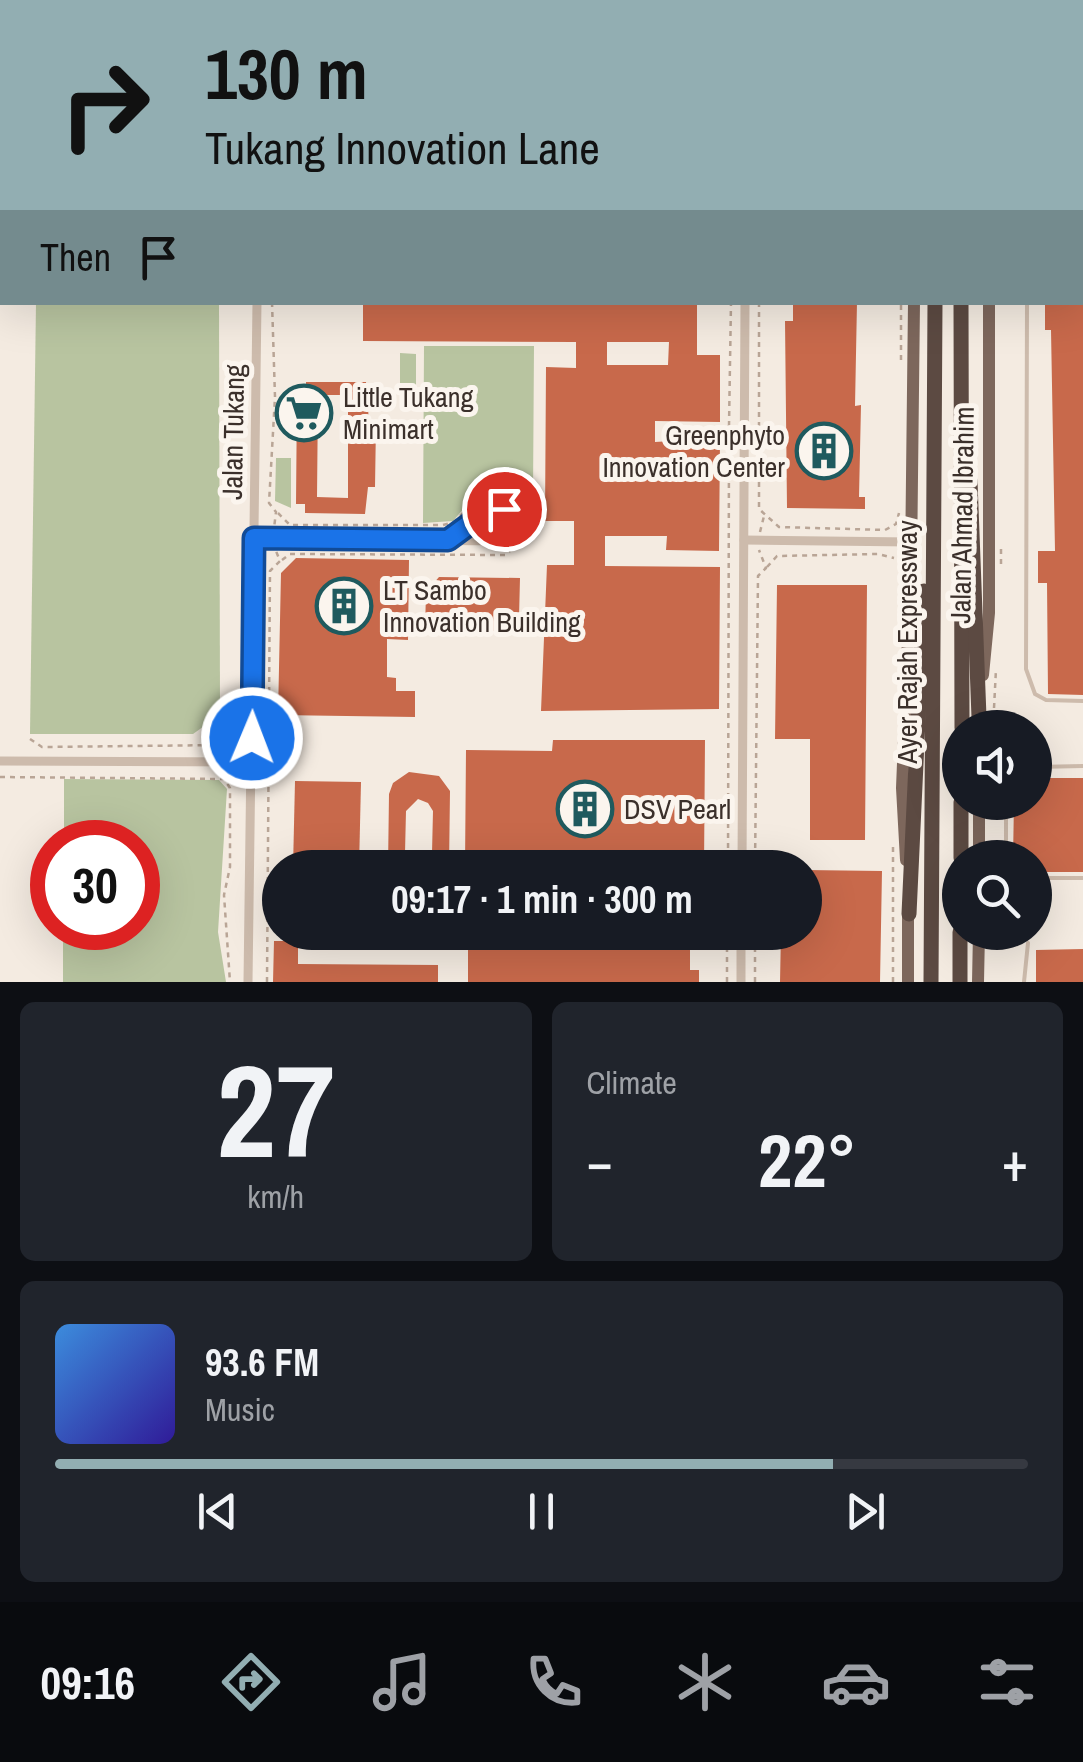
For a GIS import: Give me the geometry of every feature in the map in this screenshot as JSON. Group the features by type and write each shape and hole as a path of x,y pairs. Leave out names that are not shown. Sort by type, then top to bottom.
{"highway":[{"name":"Ayer Rajah Expressway","path":"931,982 934,305"},
{"name":"Ayer Rajah Expressway","path":"961,305 962,710"},
{"path":"962,470 972,485 984,710"},
{"path":"908,914 921,619 933,493"},
{"path":"960,950 960,982"}],"main road":[{"name":"Jalan Ahmad Ibrahim","path":"908,982 902,788 914,305"},
{"name":"Jalan Ahmad Ibrahim","path":"984,710 989,305"},
{"path":"978,950 978,982"}],"street":[{"name":"Jalan Tukang","path":"248,982 257,305"},
{"path":"742,850 745,305"},
{"path":"254,538 513,541 518,519 504,509 486,512 448,540"},
{"path":"744,540 910,542"},
{"path":"0,761 251,762"},
{"path":"741,950 741,982"}],"lane":[{"path":"1027,305 1026,669 1035,694 1046,700 1083,701"},
{"path":"729,432 744,432"},
{"path":"1052,767 1083,766"},
{"path":"1052,878 1083,878"},
{"path":"1024,982 1027,950"}],"path":[{"path":"267,982 270,571 290,554 504,555 526,533 530,499 525,494 482,494 454,522 443,525 290,524 268,503 275,397 272,305"},
{"path":"728,850 731,305"},
{"path":"759,305 758,506 779,527 884,530 896,524"},
{"path":"276,512 275,539 280,561"},
{"path":"765,515 759,557 766,568"},
{"path":"755,850 758,576 777,556 878,554 894,558"},
{"path":"30,740 42,747 225,745"},
{"path":"0,777 224,779 230,788 230,867 224,896 230,982"},
{"path":"892,982 893,842"},
{"path":"727,950 727,982"},
{"path":"754,950 754,982"}],"green space":[{"path":"36,305 219,305 220,706 214,719 193,734 30,734"},
{"path":"424,346 534,346 533,493 477,493 453,521 423,523"},
{"path":"400,353 416,354 416,402 400,402"},
{"path":"276,458 291,458 291,508 275,501"},
{"path":"64,779 219,780 227,789 218,932 226,982 63,982 63,950 160,950 160,820 64,820"}],"building":[{"path":"363,305 697,305 697,355 720,355 720,422 655,421 655,442 720,438 719,551 666,550 667,536 605,536 605,566 720,567 719,709 541,711 547,565 574,565 574,521 545,521 546,367 576,368 576,342 363,341","holes":["607,342 669,342 668,365 607,365"]},
{"name":"Greenphyto Innovation Center","path":"793,305 857,305 855,406 861,405 859,497 865,497 865,509 787,508 785,321 793,321"},
{"path":"1045,305 1083,305 1083,695 1048,694 1047,583 1038,583 1038,551 1055,551 1051,330 1045,330"},
{"path":"306,382 366,382 369,422 376,423 375,487 368,487 365,514 305,513 305,504 296,504 297,392 306,392","holes":["318,395 348,395 348,498 317,497"]},
{"name":"LT Sambo Innovation Building","path":"296,558 409,560 408,640 387,639 387,677 396,678 396,691 415,691 415,717 278,715 281,573"},
{"path":"439,577 520,578 519,618 495,618 495,631 425,630 426,592"},
{"path":"777,585 867,585 865,840 810,840 810,739 775,739"},
{"name":"DSV Pearl","path":"553,740 705,740 704,850 465,850 466,750 552,751"},
{"path":"409,772 439,776 450,791 449,850 432,850 433,811 428,803 418,799 406,811 405,850 388,850 389,794 393,783"},
{"path":"1052,778 1083,778 1083,872 1052,872 1052,840 1013,840 1014,820 1052,820"},
{"path":"295,781 361,782 359,850 293,850"},
{"path":"822,870 882,871 880,982 780,982 781,950 822,950"},
{"path":"1083,949 1083,982 1036,982 1036,950"},
{"path":"274,950 298,950 298,964 438,965 438,982 273,982"},
{"path":"468,950 690,950 690,970 699,970 699,982 468,982"}],"place":[{"name":"Little Tukang Minimart","path":"304,413"},
{"name":"Greenphyto Innovation Center","path":"824,451"},
{"name":"LT Sambo Innovation Building","path":"344,606"},
{"name":"DSV Pearl","path":"585,809"}],"route":[{"path":"252,738 254,538 448,540 486,512 504,509"}]}
